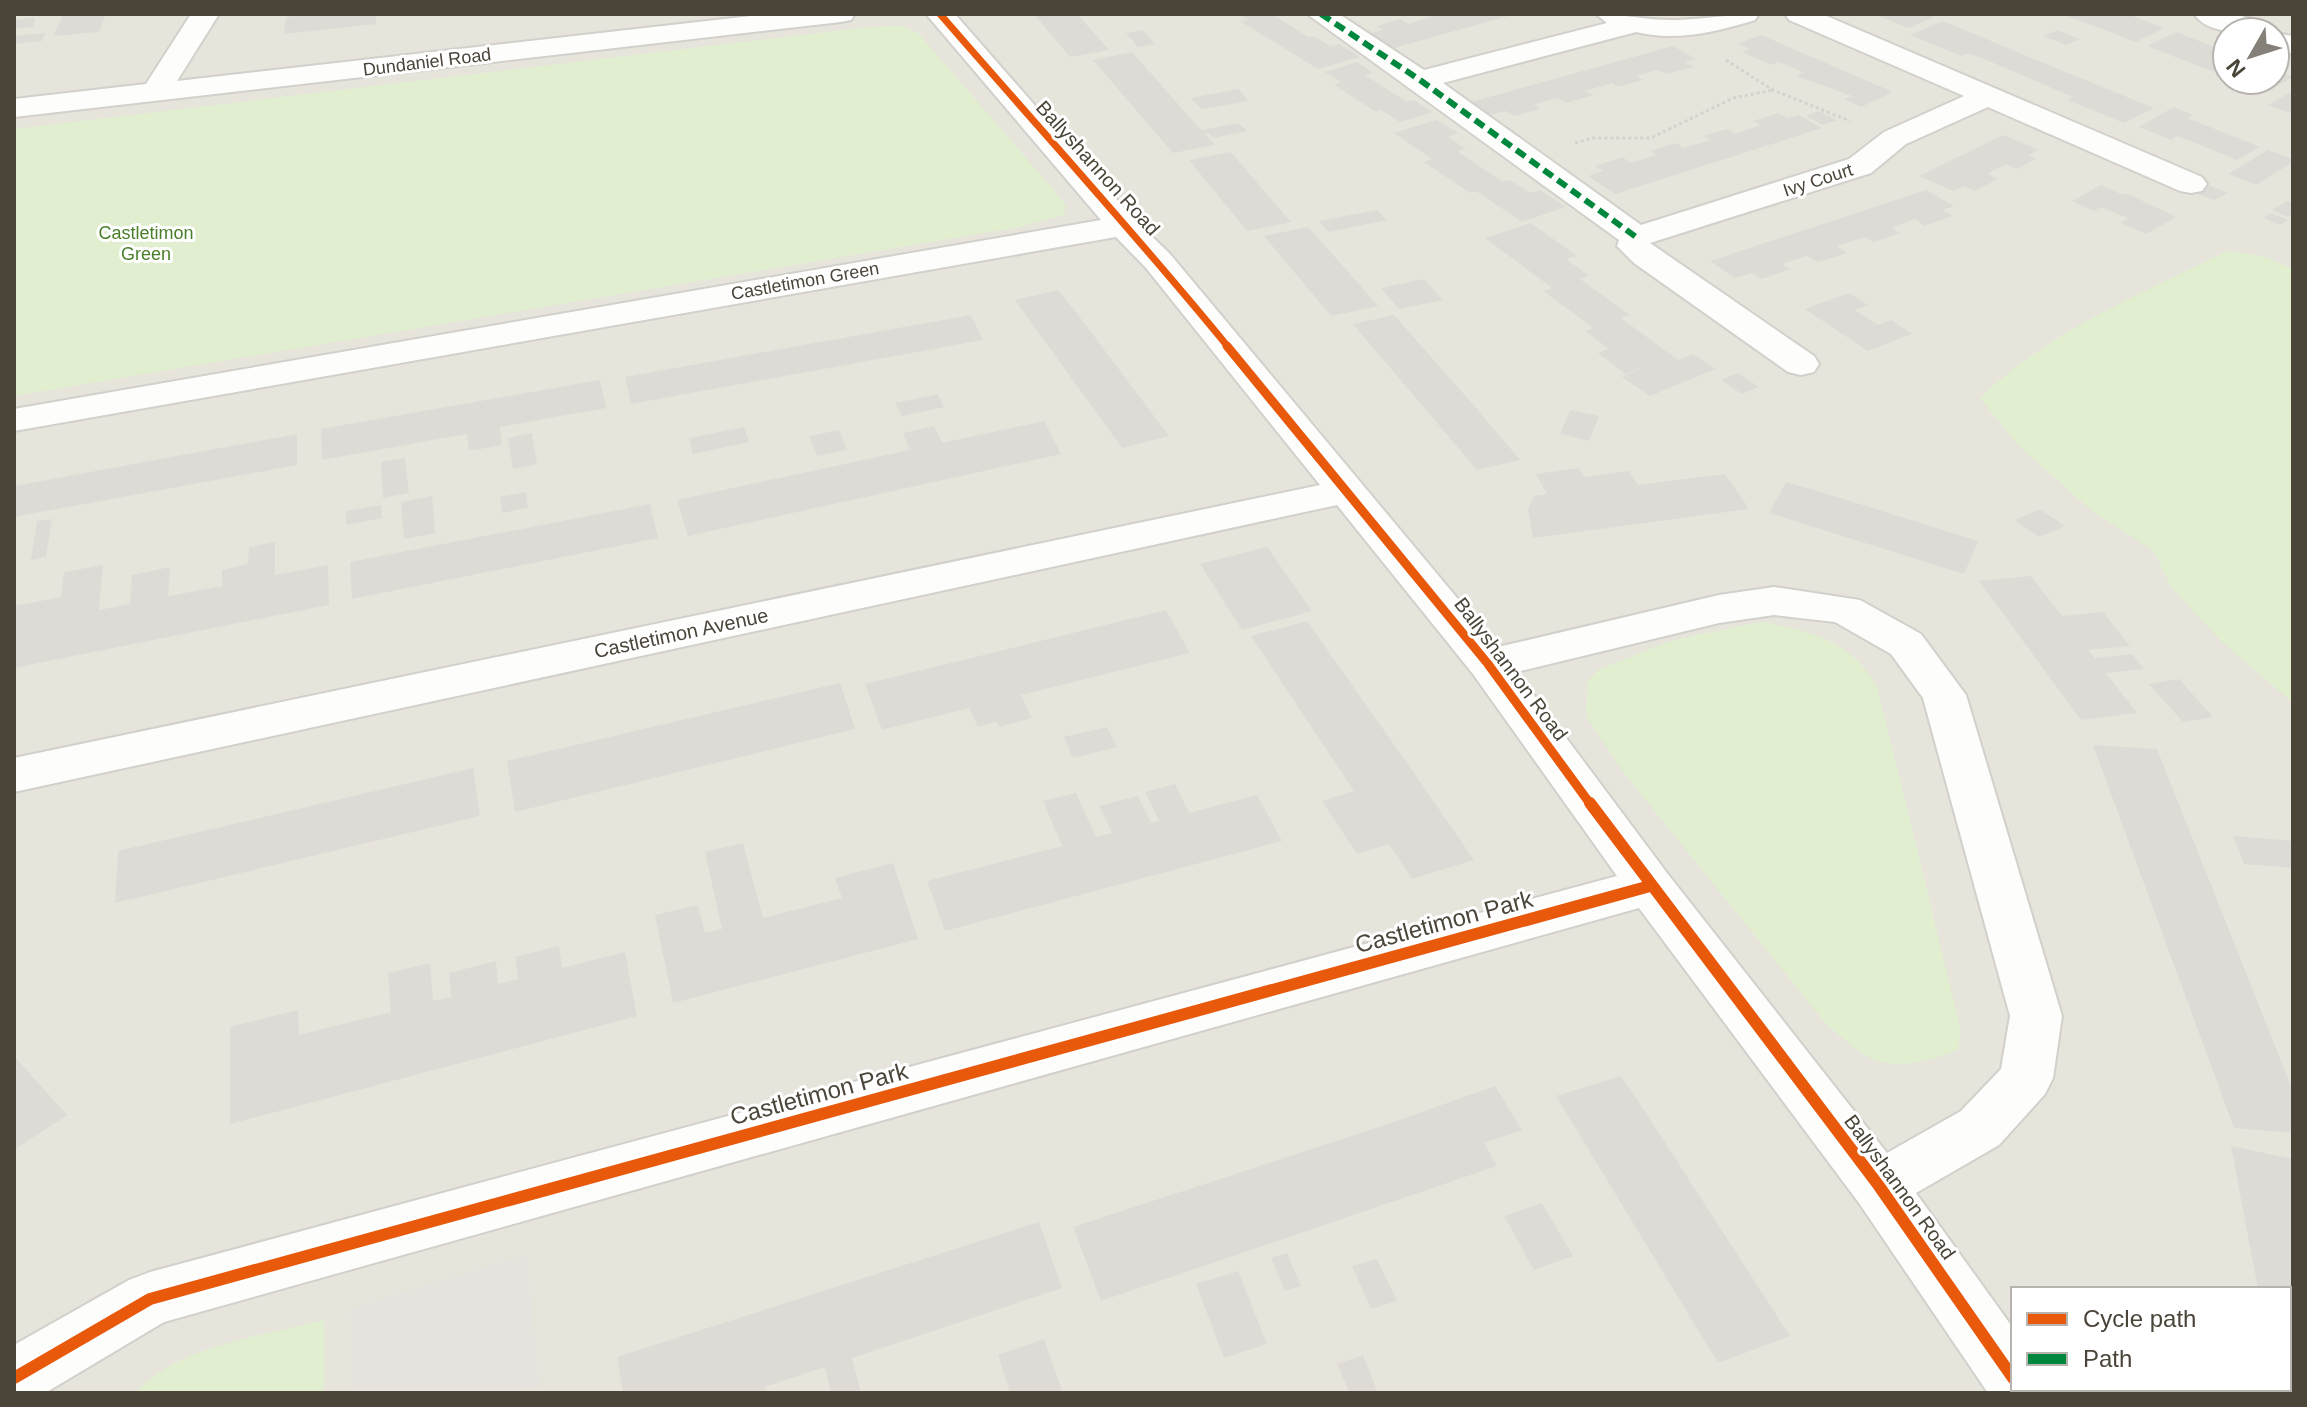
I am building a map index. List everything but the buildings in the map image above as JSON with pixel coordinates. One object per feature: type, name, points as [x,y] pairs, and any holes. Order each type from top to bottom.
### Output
[{"type":"street","points":[[156,91],[205,14]]},
{"type":"street","name":"Dundaniel Road","points":[[14,108],[841,14]]},
{"type":"street","name":"Ballyshannon Road","points":[[940,14],[1123,226],[1158,261],[1488,664],[1650,886],[1879,1186],[2011,1375]]},
{"type":"street","points":[[1321,14],[1420,80],[1636,237],[1633,246],[1801,364]]},
{"type":"street","points":[[1420,80],[1622,19],[1694,22],[1745,14]]},
{"type":"street","points":[[1799,14],[2191,184]]},
{"type":"street","name":"Ivy Court","points":[[1636,237],[1860,166],[1895,138],[1988,96]]},
{"type":"street","name":"Castletimon Green","points":[[14,420],[1123,226]]},
{"type":"street","name":"Castletimon Avenue","points":[[14,775],[1347,491]]},
{"type":"street","name":"Ballyshannon Road","points":[[1488,664],[1719,609],[1774,601],[1845,610],[1906,644],[1944,695],[2036,1016],[2026,1078],[1980,1128],[1879,1186]]},
{"type":"street","name":"Castletimon Park","points":[[14,1378],[150,1299],[1650,886]]},
{"type":"path","points":[[1694,22],[1715,52],[1773,90],[1895,138]]},
{"type":"path","points":[[1523,155],[1593,138],[1651,138],[1733,98],[1773,90]]},
{"type":"shaded area","points":[[14,14],[2293,14],[2293,1393],[14,1393]]},
{"type":"shaded area","points":[[526,1255],[539,1386],[515,1393],[354,1393],[351,1309]]},
{"type":"green space","name":"Castletimon Green","points":[[902,26],[918,33],[1053,189],[1066,206],[1064,215],[1020,227],[14,396],[14,129],[869,27]]},
{"type":"green space","points":[[2227,251],[2263,256],[2293,269],[2293,703],[2221,641],[2171,587],[2154,551],[2092,511],[2017,444],[1980,398],[2036,352],[2066,333]]},
{"type":"green space","points":[[1761,622],[1796,629],[1829,641],[1857,661],[1878,690],[1960,1026],[1959,1049],[1920,1062],[1888,1063],[1864,1054],[1826,1024],[1624,773],[1586,716],[1588,681],[1598,670],[1673,640]]},
{"type":"green space","points":[[324,1320],[324,1393],[137,1393],[152,1378],[196,1354],[250,1337]]},
{"type":"marked path","points":[[1321,14],[1420,80],[1636,237]]},
{"type":"cycle path","points":[[940,14],[1123,226],[1158,261],[1488,664],[1650,886],[1879,1186],[2011,1375]]},
{"type":"cycle path","points":[[14,1378],[150,1299],[1650,886]]}]
